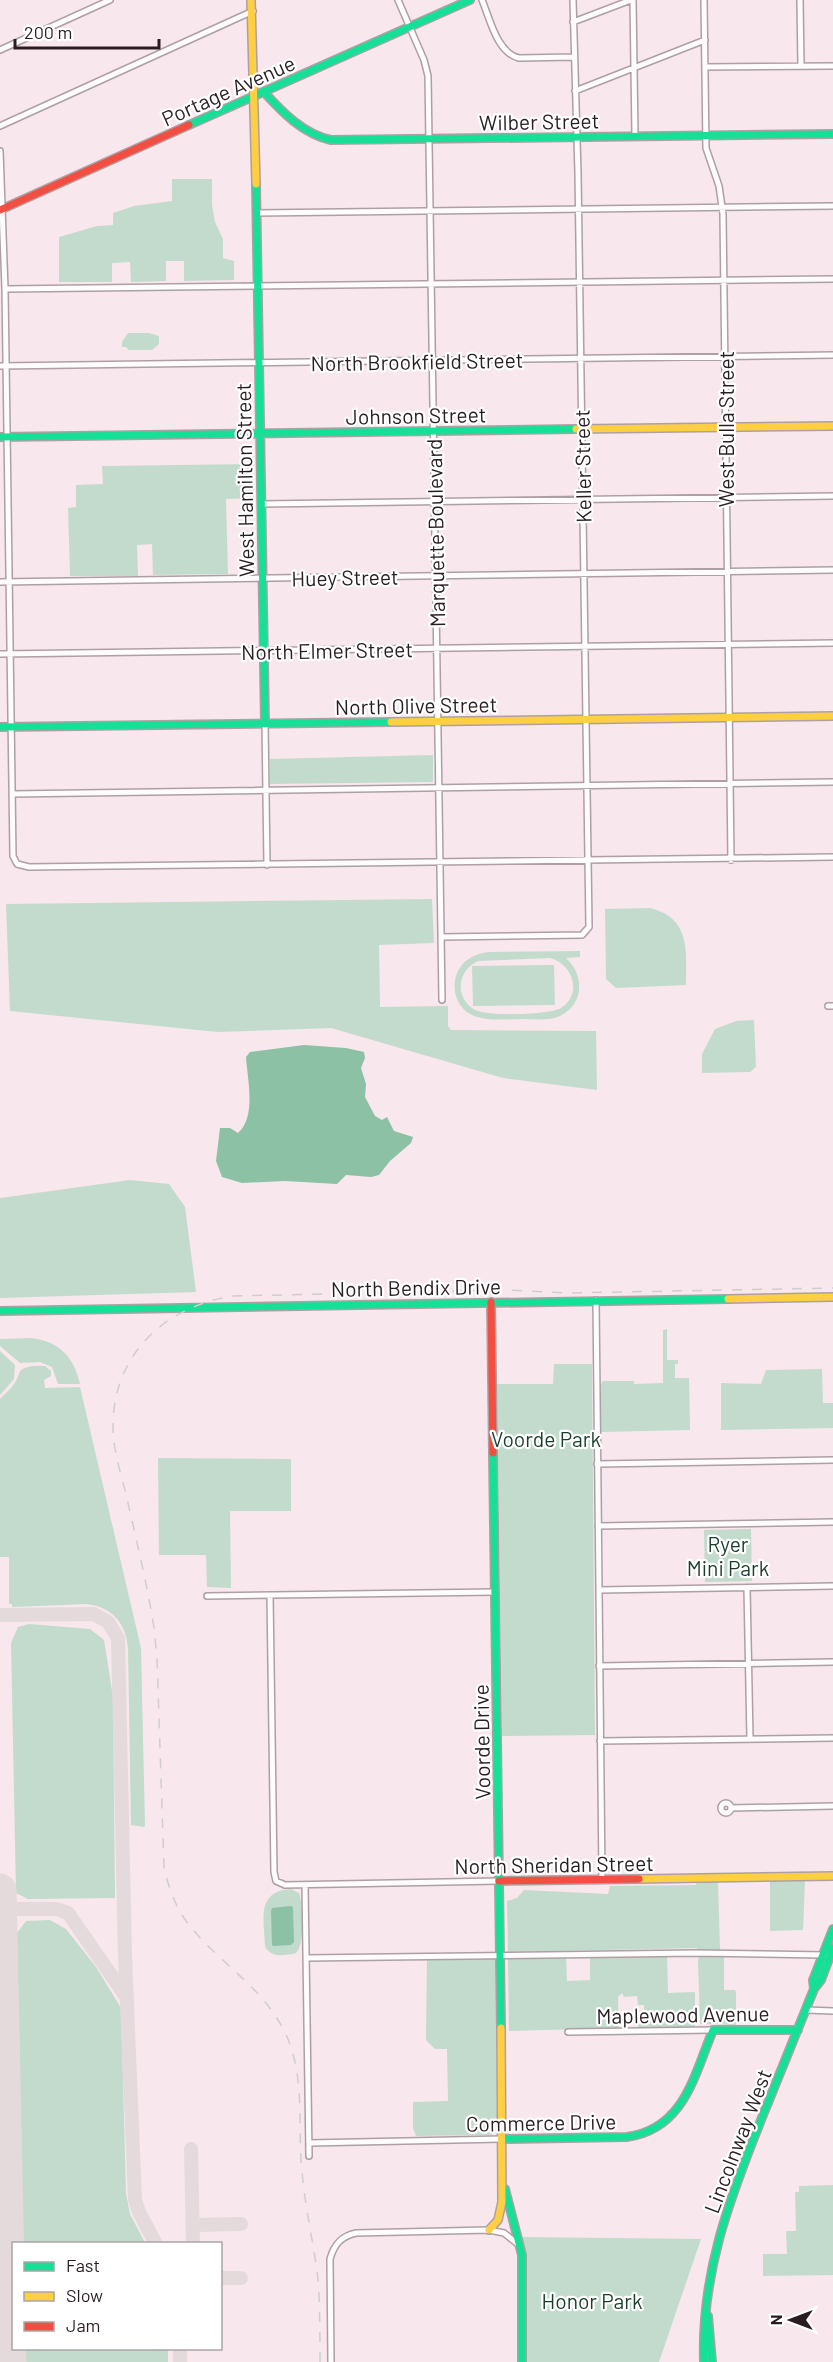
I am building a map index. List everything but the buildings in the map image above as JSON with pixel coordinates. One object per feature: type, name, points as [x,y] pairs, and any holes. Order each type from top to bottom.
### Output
[{"type":"street","points":[[0,50],[110,0]]},
{"type":"street","name":"West Hamilton Street","points":[[250,0],[253,11],[267,865]]},
{"type":"street","name":"Marquette Boulevard","points":[[398,0],[427,68],[442,1000]]},
{"type":"street","name":"Portage Avenue","points":[[1,210],[470,0]]},
{"type":"street","points":[[482,0],[501,44],[510,55],[519,58],[574,57]]},
{"type":"street","name":"Keller Street","points":[[441,937],[582,935],[589,927],[573,0]]},
{"type":"street","points":[[573,22],[632,0],[635,136]]},
{"type":"street","name":"West Bulla Street","points":[[704,0],[707,152],[719,186],[723,207],[731,860]]},
{"type":"street","points":[[800,0],[801,66]]},
{"type":"street","points":[[0,126],[253,11]]},
{"type":"street","points":[[575,91],[705,40]]},
{"type":"street","points":[[705,68],[833,66]]},
{"type":"street","name":"Wilber Street","points":[[263,91],[309,133],[320,139],[331,140],[833,134]]},
{"type":"street","points":[[0,151],[5,289],[4,437],[10,581],[13,856],[16,863],[29,867],[833,857]]},
{"type":"street","points":[[256,213],[833,206]]},
{"type":"street","points":[[5,289],[833,279]]},
{"type":"street","name":"North Brookfield Street","points":[[3,366],[833,355]]},
{"type":"street","name":"Johnson Street","points":[[4,437],[833,426]]},
{"type":"street","points":[[261,504],[833,496]]},
{"type":"street","name":"Huey Street","points":[[0,582],[833,570]]},
{"type":"street","name":"North Elmer Street","points":[[0,654],[833,643]]},
{"type":"street","name":"North Olive Street","points":[[0,727],[833,716]]},
{"type":"street","points":[[12,794],[833,782]]},
{"type":"street","name":"North Bendix Drive","points":[[0,1311],[833,1297]]},
{"type":"street","points":[[596,1300],[602,1879]]},
{"type":"street","name":"Voorde Drive","points":[[489,2230],[499,2221],[501,2214],[503,2181],[491,1302]]},
{"type":"street","points":[[597,1464],[833,1460]]},
{"type":"street","points":[[598,1526],[833,1522]]},
{"type":"street","points":[[599,1590],[833,1586]]},
{"type":"street","points":[[747,1588],[750,1739]]},
{"type":"street","points":[[207,1596],[495,1592]]},
{"type":"street","name":"North Sheridan Street","points":[[270,1595],[274,1872],[276,1881],[283,1885],[833,1876]]},
{"type":"street","points":[[599,1666],[833,1662]]},
{"type":"street","points":[[600,1742],[833,1738]]},
{"type":"street","points":[[732,1808],[833,1806]]},
{"type":"street","points":[[305,1885],[309,2156]]},
{"type":"street","name":"Lincolnway West","points":[[704,2362],[703,2332],[715,2249],[732,2193],[806,2010],[813,1989],[813,1980],[829,1953],[833,1929]]},
{"type":"street","points":[[306,1958],[829,1953]]},
{"type":"street","points":[[806,2010],[833,2011]]},
{"type":"street","name":"Commerce Drive","points":[[309,2143],[627,2137],[654,2130],[674,2115],[685,2099],[713,2030]]},
{"type":"street","name":"Maplewood Avenue","points":[[567,2032],[798,2030]]},
{"type":"street","name":"Voorde Drive","points":[[503,2181],[522,2256],[522,2362]]},
{"type":"street","points":[[331,2362],[330,2259],[338,2241],[356,2233],[489,2230],[504,2233],[519,2246]]},
{"type":"street","name":"Lincolnway West","points":[[707,2308],[712,2362]]},
{"type":"green space","points":[[172,179],[212,179],[212,205],[215,222],[223,239],[223,258],[234,261],[234,280],[184,281],[184,261],[166,261],[166,281],[131,282],[130,262],[112,263],[112,282],[59,282],[59,237],[97,226],[113,225],[113,213],[134,206],[172,201]]},
{"type":"green space","points":[[128,333],[149,333],[159,336],[159,344],[152,350],[129,350],[122,347],[122,342]]},
{"type":"green space","points":[[254,464],[254,498],[226,499],[228,574],[153,575],[152,544],[137,545],[138,576],[70,576],[68,508],[76,507],[76,485],[103,484],[102,466]]},
{"type":"green space","points":[[433,755],[433,782],[270,784],[270,759]]},
{"type":"green space","points":[[432,899],[434,943],[379,945],[380,1007],[448,1006],[448,1026],[451,1030],[596,1031],[597,1090],[503,1078],[331,1028],[218,1032],[10,1011],[6,904]]},
{"type":"green space","points":[[650,908],[673,919],[679,928],[685,948],[686,985],[616,988],[606,979],[605,909]]},
{"type":"green space","points":[[580,951],[580,957],[566,958],[579,980],[578,997],[568,1011],[556,1018],[495,1020],[469,1013],[457,999],[456,976],[468,959],[488,952]],"holes":[[[550,958],[558,961],[569,973],[573,988],[568,1002],[561,1008],[520,1014],[485,1013],[472,1008],[462,994],[463,977],[467,969],[478,961]]]},
{"type":"green space","points":[[554,965],[555,1005],[473,1006],[472,966]]},
{"type":"green space","points":[[754,1020],[756,1067],[750,1072],[702,1073],[702,1054],[715,1029],[736,1021]]},
{"type":"green space","points":[[130,1180],[169,1184],[185,1207],[196,1292],[0,1298],[0,1198]]},
{"type":"green space","points":[[667,1329],[667,1360],[678,1360],[678,1364],[675,1364],[675,1378],[689,1378],[690,1430],[601,1432],[601,1384],[603,1381],[634,1381],[634,1384],[663,1383],[663,1330]]},
{"type":"green space","points":[[32,1338],[50,1343],[64,1352],[74,1366],[80,1384],[58,1384],[52,1367],[40,1362],[20,1363],[0,1346],[0,1339]]},
{"type":"green space","points":[[0,1351],[15,1365],[14,1379],[0,1395]]},
{"type":"green space","name":"Voorde Park","points":[[554,1364],[592,1364],[595,1735],[502,1736],[497,1384],[553,1384]]},
{"type":"green space","points":[[33,1366],[45,1366],[51,1371],[51,1376],[44,1380],[45,1388],[80,1387],[141,1648],[144,1827],[131,1825],[128,1648],[121,1624],[104,1609],[87,1604],[12,1607],[12,1604],[9,1604],[9,1557],[0,1557],[0,1399],[14,1384],[21,1370]]},
{"type":"green space","points":[[822,1369],[823,1403],[833,1403],[833,1428],[721,1430],[721,1383],[761,1384],[766,1370]]},
{"type":"green space","points":[[158,1458],[291,1459],[291,1511],[230,1511],[231,1588],[207,1587],[206,1555],[159,1555]]},
{"type":"green space","name":"Ryer Mini Park","points":[[751,1529],[752,1581],[705,1582],[704,1530]]},
{"type":"green space","points":[[29,1624],[90,1629],[104,1640],[113,1697],[115,1898],[28,1899],[16,1893],[11,1643],[18,1627]]},
{"type":"green space","points":[[805,1880],[803,1930],[770,1931],[770,1881]]},
{"type":"green space","points":[[697,1881],[718,1881],[720,1950],[697,1950],[697,1948],[508,1952],[507,1901],[517,1898],[524,1890],[608,1894],[610,1886],[696,1885]]},
{"type":"green space","points":[[291,1889],[299,1893],[300,1898],[302,1924],[299,1949],[296,1953],[282,1955],[270,1953],[265,1946],[264,1908],[272,1895]]},
{"type":"green space","points":[[50,1920],[66,1929],[96,1967],[121,2008],[126,2194],[130,2214],[144,2242],[23,2242],[17,1933],[26,1921]]},
{"type":"green space","points":[[700,1955],[724,1955],[724,1990],[735,1990],[736,1992],[736,2025],[700,2024],[698,1960]]},
{"type":"green space","points":[[566,1956],[567,1981],[590,1980],[590,1956],[667,1956],[668,1993],[695,1992],[695,2027],[638,2028],[638,2011],[644,2011],[644,2005],[638,2005],[637,1996],[624,1997],[622,1993],[618,1997],[619,2028],[509,2031],[508,1957]]},
{"type":"green space","points":[[493,1957],[496,1961],[497,2130],[491,2135],[416,2136],[413,2128],[413,2102],[448,2101],[447,2049],[435,2049],[426,2040],[427,1958]]},
{"type":"green space","points":[[833,2185],[833,2275],[763,2276],[763,2254],[787,2254],[786,2231],[796,2231],[795,2192],[799,2192],[799,2186]]},
{"type":"green space","name":"Honor Park","points":[[520,2237],[701,2239],[659,2362],[522,2362]]},
{"type":"green space","points":[[25,2350],[168,2350],[168,2362],[25,2362]]},
{"type":"shaded area","points":[[304,1045],[346,1048],[364,1052],[365,1058],[361,1068],[366,1084],[365,1097],[375,1116],[382,1120],[387,1117],[394,1131],[413,1137],[411,1143],[390,1161],[379,1175],[371,1177],[346,1175],[337,1184],[285,1181],[242,1183],[222,1177],[216,1161],[220,1128],[230,1128],[238,1133],[244,1126],[249,1107],[246,1057],[250,1052]]},
{"type":"shaded area","points":[[293,1907],[294,1942],[291,1945],[274,1946],[272,1945],[272,1908]]},
{"type":"taxiway","points":[[0,1615],[94,1614],[108,1622],[118,1638],[125,1956],[135,2200],[155,2242]]},
{"type":"taxiway","points":[[1,1929],[6,1915],[12,1909],[57,1909],[68,1913],[127,1998]]},
{"type":"taxiway","points":[[191,2149],[193,2242]]},
{"type":"taxiway","points":[[193,2229],[199,2225],[241,2224]]},
{"type":"taxiway","points":[[222,2278],[241,2278]]},
{"type":"taxiway","points":[[180,2350],[180,2362]]},
{"type":"runway","points":[[0,1890],[10,2362]]},
{"type":"railway","points":[[320,2362],[318,2280],[302,2172],[298,2078],[295,2060],[281,2025],[271,2010],[260,1996],[208,1946],[184,1918],[172,1894],[164,1868],[154,1628],[114,1440],[113,1422],[116,1397],[123,1374],[134,1354],[149,1336],[167,1322],[209,1301],[233,1296],[507,1290],[567,1293],[833,1288]]},
{"type":"traffic: fast","points":[[189,125],[470,0]]},
{"type":"traffic: fast","points":[[263,91],[285,114],[302,127],[331,140],[833,134]]},
{"type":"traffic: fast","points":[[256,184],[265,723]]},
{"type":"traffic: fast","points":[[0,437],[576,429]]},
{"type":"traffic: fast","points":[[0,727],[391,722]]},
{"type":"traffic: fast","points":[[0,1311],[728,1299]]},
{"type":"traffic: fast","points":[[493,1453],[501,2028]]},
{"type":"traffic: fast","points":[[814,1989],[813,1980],[833,1929]]},
{"type":"traffic: fast","points":[[704,2362],[707,2298],[719,2238],[728,2209],[761,2120],[833,1948]]},
{"type":"traffic: fast","points":[[502,2139],[627,2137],[646,2132],[662,2123],[684,2098],[713,2030],[798,2030]]},
{"type":"traffic: fast","points":[[505,2189],[522,2255],[522,2362]]},
{"type":"traffic: fast","points":[[708,2316],[712,2362]]},
{"type":"traffic: slow","points":[[251,0],[256,184]]},
{"type":"traffic: slow","points":[[576,429],[833,426]]},
{"type":"traffic: slow","points":[[391,722],[833,716]]},
{"type":"traffic: slow","points":[[728,1299],[833,1297]]},
{"type":"traffic: slow","points":[[639,1879],[833,1876]]},
{"type":"traffic: slow","points":[[489,2230],[498,2220],[502,2202],[501,2028]]},
{"type":"traffic: jam","points":[[0,210],[189,125]]},
{"type":"traffic: jam","points":[[491,1302],[493,1453]]},
{"type":"traffic: jam","points":[[499,1881],[639,1879]]}]
